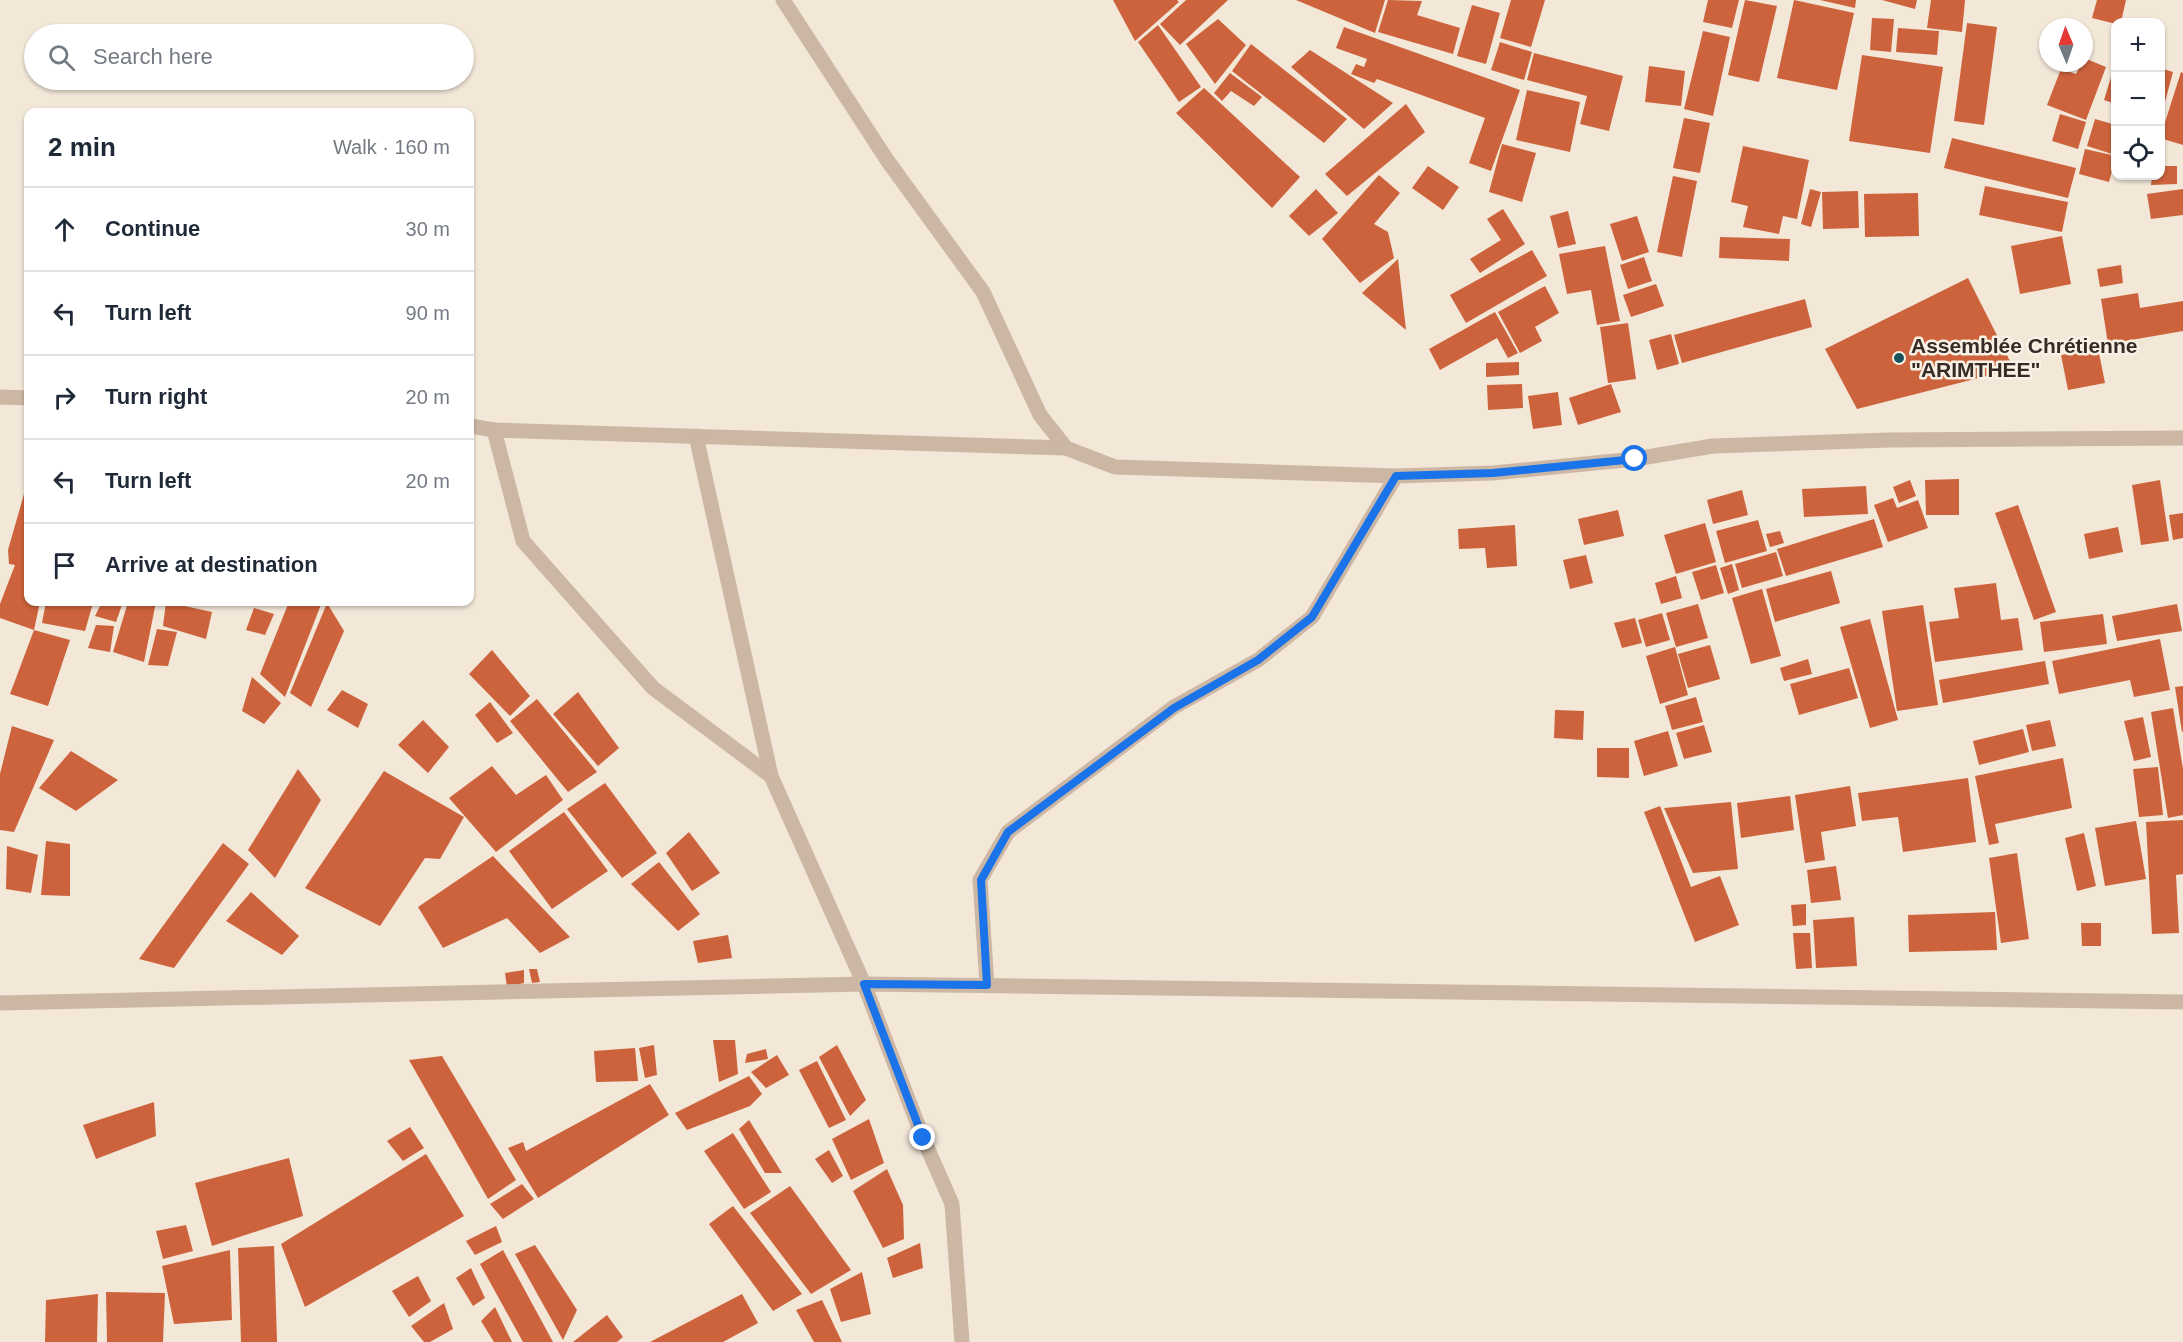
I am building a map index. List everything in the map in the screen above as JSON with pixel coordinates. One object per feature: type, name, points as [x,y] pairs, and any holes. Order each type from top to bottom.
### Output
[{"type":"street","points":[[783,0],[887,160],[982,292],[1040,415],[1066,448]]},
{"type":"street","points":[[0,398],[24,398]]},
{"type":"street","points":[[474,427],[494,430],[1066,448],[1115,467],[1396,476],[1493,473],[1635,459],[1735,445],[1889,440],[2183,438]]},
{"type":"street","points":[[494,430],[524,541],[653,688],[771,776]]},
{"type":"street","points":[[696,436],[771,776],[864,984],[923,1138],[952,1204],[962,1342]]},
{"type":"street","points":[[987,985],[981,880],[1008,832],[1174,708],[1258,660],[1312,617],[1396,476]]},
{"type":"street","points":[[0,1003],[864,984],[2183,1002]]},
{"type":"building","points":[[1113,0],[1177,0],[1179,2],[1135,41]]},
{"type":"building","points":[[1186,0],[1228,0],[1180,45],[1160,24]]},
{"type":"building","points":[[1296,0],[1385,0],[1375,33]]},
{"type":"building","points":[[1388,0],[1422,1],[1417,15],[1460,28],[1453,54],[1378,32]]},
{"type":"building","points":[[1511,0],[1545,0],[1531,47],[1500,38]]},
{"type":"building","points":[[1708,0],[1739,0],[1732,28],[1703,22]]},
{"type":"building","points":[[1745,0],[1777,6],[1759,82],[1728,75]]},
{"type":"building","points":[[1794,0],[1854,13],[1837,90],[1777,78]]},
{"type":"building","points":[[1820,0],[1856,0],[1855,8]]},
{"type":"building","points":[[1882,0],[1917,0],[1915,9]]},
{"type":"building","points":[[1931,0],[1965,0],[1962,32],[1927,28]]},
{"type":"building","points":[[2097,0],[2126,0],[2122,18],[2111,18],[2111,23],[2092,18]]},
{"type":"building","points":[[1472,5],[1500,13],[1486,64],[1457,56]]},
{"type":"building","points":[[1872,18],[1894,19],[1891,52],[1870,50]]},
{"type":"building","points":[[1218,19],[1246,45],[1215,84],[1186,44]]},
{"type":"building","points":[[1967,23],[1997,27],[1984,125],[1954,121]]},
{"type":"building","points":[[1158,25],[1201,87],[1179,102],[1138,42]]},
{"type":"building","points":[[1344,27],[1520,90],[1491,171],[1469,163],[1485,118],[1377,79],[1374,83],[1351,74],[1356,64],[1364,67],[1367,59],[1336,48]]},
{"type":"building","points":[[1898,28],[1939,31],[1937,55],[1896,52]]},
{"type":"building","points":[[1703,31],[1730,37],[1713,116],[1684,109]]},
{"type":"building","points":[[1500,42],[1532,52],[1524,80],[1491,70]]},
{"type":"building","points":[[1251,44],[1347,119],[1324,143],[1232,71]]},
{"type":"building","points":[[1310,50],[1393,103],[1364,129],[1291,67]]},
{"type":"building","points":[[1534,53],[1623,76],[1609,131],[1580,124],[1587,96],[1527,80]]},
{"type":"building","points":[[1862,55],[1943,67],[1930,153],[1849,141]]},
{"type":"building","points":[[2093,62],[2106,67],[2086,120],[2047,105],[2060,72],[2076,74],[2077,72],[2093,72]]},
{"type":"building","points":[[1649,66],[1685,71],[1681,106],[1645,102]]},
{"type":"building","points":[[2165,70],[2173,72],[2165,102]]},
{"type":"building","points":[[2181,72],[2183,73],[2183,145],[2165,140],[2165,122]]},
{"type":"building","points":[[1230,73],[1262,97],[1254,106],[1231,91],[1222,101],[1214,93]]},
{"type":"building","points":[[2111,77],[2111,102],[2104,100]]},
{"type":"building","points":[[1204,88],[1300,177],[1272,208],[1176,113]]},
{"type":"building","points":[[1527,90],[1580,102],[1570,152],[1516,140]]},
{"type":"building","points":[[1406,104],[1425,132],[1347,196],[1325,174]]},
{"type":"building","points":[[2060,114],[2086,122],[2078,149],[2052,141]]},
{"type":"building","points":[[1684,118],[1710,123],[1700,173],[1673,168]]},
{"type":"building","points":[[2095,119],[2111,124],[2111,154],[2087,146]]},
{"type":"building","points":[[1952,138],[2076,168],[2068,198],[1944,168]]},
{"type":"building","points":[[1502,144],[1536,153],[1522,202],[1489,192]]},
{"type":"building","points":[[1743,146],[1809,160],[1797,219],[1783,216],[1779,234],[1743,227],[1748,206],[1731,202]]},
{"type":"building","points":[[2085,149],[2111,155],[2109,182],[2079,174]]},
{"type":"building","points":[[1428,166],[1459,187],[1443,210],[1412,188]]},
{"type":"building","points":[[2165,166],[2177,166],[2177,184],[2151,185],[2152,180],[2165,180]]},
{"type":"building","points":[[1379,175],[1400,193],[1374,224],[1388,232],[1394,258],[1360,283],[1322,239]]},
{"type":"building","points":[[1673,176],[1697,181],[1682,257],[1657,252]]},
{"type":"building","points":[[1985,186],[2068,202],[2062,232],[1979,215]]},
{"type":"building","points":[[1316,189],[1338,213],[1309,236],[1289,216]]},
{"type":"building","points":[[1810,189],[1821,192],[1811,227],[1801,224]]},
{"type":"building","points":[[2183,189],[2183,215],[2151,219],[2147,194]]},
{"type":"building","points":[[1858,191],[1859,228],[1823,229],[1822,192]]},
{"type":"building","points":[[1918,193],[1919,236],[1865,237],[1864,194]]},
{"type":"building","points":[[1503,209],[1525,244],[1480,273],[1470,259],[1501,240],[1487,219]]},
{"type":"building","points":[[1568,211],[1576,244],[1558,248],[1550,216]]},
{"type":"building","points":[[1637,216],[1649,252],[1622,261],[1610,224]]},
{"type":"building","points":[[2062,236],[2071,284],[2020,294],[2011,246]]},
{"type":"building","points":[[1720,237],[1790,239],[1789,261],[1719,258]]},
{"type":"building","points":[[1605,246],[1620,321],[1597,325],[1591,290],[1567,294],[1559,254]]},
{"type":"building","points":[[1532,250],[1547,276],[1466,323],[1450,295]]},
{"type":"building","points":[[1644,257],[1652,281],[1628,289],[1620,265]]},
{"type":"building","points":[[1398,259],[1406,330],[1362,293]]},
{"type":"building","points":[[2121,265],[2123,283],[2100,287],[2097,269]]},
{"type":"building","points":[[1968,278],[2014,369],[1857,409],[1825,349]]},
{"type":"building","points":[[1656,284],[1664,306],[1631,317],[1623,295]]},
{"type":"building","points":[[1545,286],[1559,313],[1535,327],[1542,341],[1520,353],[1498,312]]},
{"type":"building","points":[[2138,293],[2140,308],[2183,301],[2183,331],[2108,344],[2101,299]]},
{"type":"building","points":[[1805,299],[1812,327],[1682,363],[1674,335]]},
{"type":"building","points":[[1495,312],[1518,353],[1508,358],[1497,338],[1440,370],[1429,349]]},
{"type":"building","points":[[1628,323],[1636,379],[1608,383],[1600,327]]},
{"type":"building","points":[[1671,334],[1679,364],[1657,370],[1649,340]]},
{"type":"building","points":[[2098,348],[2105,383],[2068,390],[2061,355]]},
{"type":"building","points":[[1519,362],[1519,375],[1486,377],[1486,363]]},
{"type":"building","points":[[1522,384],[1523,408],[1488,410],[1487,385]]},
{"type":"building","points":[[1611,384],[1621,412],[1578,425],[1569,398]]},
{"type":"building","points":[[1558,392],[1562,425],[1533,429],[1528,396]]},
{"type":"building","points":[[1959,479],[1959,515],[1926,515],[1925,480]]},
{"type":"building","points":[[1910,480],[1916,496],[1899,503],[1893,487]]},
{"type":"building","points":[[2160,480],[2169,541],[2141,545],[2132,485]]},
{"type":"building","points":[[1866,486],[1868,514],[1804,517],[1802,489]]},
{"type":"building","points":[[1742,490],[1748,515],[1713,524],[1707,500]]},
{"type":"building","points":[[24,494],[24,606],[39,606],[34,630],[0,618],[0,604],[15,565],[9,564],[8,550]]},
{"type":"building","points":[[1893,498],[1897,508],[1918,500],[1928,528],[1888,542],[1874,505]]},
{"type":"building","points":[[2018,505],[2056,612],[2034,620],[1995,513]]},
{"type":"building","points":[[1618,510],[1624,536],[1584,545],[1578,519]]},
{"type":"building","points":[[2183,513],[2183,538],[2173,540],[2169,515]]},
{"type":"building","points":[[1874,519],[1883,547],[1786,576],[1777,549]]},
{"type":"building","points":[[1758,520],[1767,551],[1725,563],[1716,531]]},
{"type":"building","points":[[1705,523],[1716,562],[1676,574],[1664,535]]},
{"type":"building","points":[[1515,525],[1517,566],[1487,568],[1485,548],[1459,549],[1458,529]]},
{"type":"building","points":[[2118,527],[2123,552],[2089,559],[2084,534]]},
{"type":"building","points":[[1780,531],[1784,543],[1770,547],[1766,534]]},
{"type":"building","points":[[1776,552],[1783,576],[1742,588],[1735,564]]},
{"type":"building","points":[[1586,555],[1593,583],[1570,589],[1563,560]]},
{"type":"building","points":[[1732,564],[1739,590],[1728,594],[1720,568]]},
{"type":"building","points":[[1716,565],[1724,593],[1701,600],[1692,572]]},
{"type":"building","points":[[1831,571],[1840,603],[1775,622],[1766,589]]},
{"type":"building","points":[[1676,576],[1682,598],[1661,604],[1655,583]]},
{"type":"building","points":[[1996,583],[2001,620],[2018,618],[2023,650],[1935,662],[1929,622],[1959,618],[1954,588]]},
{"type":"building","points":[[1762,589],[1781,656],[1751,664],[1732,598]]},
{"type":"building","points":[[1698,604],[1708,638],[1676,647],[1666,613]]},
{"type":"building","points":[[2177,604],[2182,631],[2117,641],[2112,616]]},
{"type":"building","points":[[1923,605],[1938,705],[1897,711],[1882,611]]},
{"type":"building","points":[[45,606],[92,606],[85,631],[42,623]]},
{"type":"building","points":[[100,606],[122,606],[116,622],[95,616]]},
{"type":"building","points":[[127,606],[155,606],[144,662],[113,652]]},
{"type":"building","points":[[166,606],[184,606],[212,612],[206,639],[163,626]]},
{"type":"building","points":[[287,606],[320,606],[285,697],[260,674]]},
{"type":"building","points":[[326,606],[329,606],[344,631],[311,707],[290,693]]},
{"type":"building","points":[[254,608],[274,614],[265,635],[246,630]]},
{"type":"building","points":[[1662,613],[1670,640],[1646,647],[1638,620]]},
{"type":"building","points":[[2103,614],[2107,644],[2044,652],[2040,622]]},
{"type":"building","points":[[1635,618],[1642,643],[1622,648],[1614,623]]},
{"type":"building","points":[[1870,619],[1898,720],[1870,728],[1840,627]]},
{"type":"building","points":[[96,625],[114,626],[110,652],[88,648]]},
{"type":"building","points":[[157,629],[177,632],[168,666],[148,665]]},
{"type":"building","points":[[34,630],[70,640],[48,706],[10,694]]},
{"type":"building","points":[[2160,639],[2170,690],[2134,697],[2130,680],[2059,694],[2052,661]]},
{"type":"building","points":[[1710,645],[1720,679],[1688,688],[1678,654]]},
{"type":"building","points":[[1675,647],[1688,695],[1660,704],[1646,656]]},
{"type":"building","points":[[492,650],[530,696],[510,716],[469,674]]},
{"type":"building","points":[[1808,659],[1812,674],[1784,681],[1780,668]]},
{"type":"building","points":[[2045,661],[2049,684],[1943,703],[1939,680]]},
{"type":"building","points":[[1849,668],[1858,698],[1799,715],[1790,684]]},
{"type":"building","points":[[252,677],[281,703],[264,724],[242,711]]},
{"type":"building","points":[[2183,686],[2183,732],[2182,732],[2175,687]]},
{"type":"building","points":[[342,690],[368,704],[358,728],[327,710]]},
{"type":"building","points":[[578,692],[619,748],[598,766],[553,714]]},
{"type":"building","points":[[1696,697],[1703,722],[1672,730],[1665,706]]},
{"type":"building","points":[[537,699],[597,772],[568,792],[510,721]]},
{"type":"building","points":[[490,702],[513,733],[497,743],[475,715]]},
{"type":"building","points":[[2173,708],[2183,769],[2183,815],[2168,818],[2151,712]]},
{"type":"building","points":[[1555,710],[1584,711],[1583,740],[1554,738]]},
{"type":"building","points":[[2143,717],[2151,757],[2134,761],[2124,721]]},
{"type":"building","points":[[423,720],[449,747],[428,773],[398,745]]},
{"type":"building","points":[[2050,720],[2056,746],[2032,751],[2026,725]]},
{"type":"building","points":[[1704,725],[1712,752],[1684,759],[1676,733]]},
{"type":"building","points":[[12,726],[54,740],[14,832],[0,830],[0,774]]},
{"type":"building","points":[[2023,729],[2029,752],[1979,765],[1973,741]]},
{"type":"building","points":[[1668,731],[1678,766],[1644,776],[1634,741]]},
{"type":"building","points":[[1597,748],[1629,748],[1629,778],[1597,777]]},
{"type":"building","points":[[71,751],[118,780],[76,811],[39,788]]},
{"type":"building","points":[[2063,758],[2072,808],[1995,824],[1999,843],[1989,845],[1975,776]]},
{"type":"building","points":[[492,766],[516,795],[546,775],[563,800],[496,852],[449,798]]},
{"type":"building","points":[[2158,767],[2163,815],[2139,817],[2133,769]]},
{"type":"building","points":[[298,769],[321,800],[275,878],[248,850]]},
{"type":"building","points":[[384,771],[464,817],[440,859],[425,858],[380,926],[305,888]]},
{"type":"building","points":[[1968,778],[1976,842],[1903,852],[1898,817],[1862,821],[1858,793]]},
{"type":"building","points":[[605,783],[657,853],[622,878],[567,809]]},
{"type":"building","points":[[1850,786],[1856,826],[1821,832],[1825,860],[1805,863],[1795,795]]},
{"type":"building","points":[[1790,796],[1794,830],[1741,838],[1737,803]]},
{"type":"building","points":[[1731,802],[1738,869],[1693,873],[1664,808]]},
{"type":"building","points":[[1660,806],[1691,887],[1720,876],[1739,925],[1695,942],[1644,812]]},
{"type":"building","points":[[564,812],[608,871],[552,909],[509,851]]},
{"type":"building","points":[[2183,820],[2183,874],[2176,875],[2179,933],[2152,934],[2146,822]]},
{"type":"building","points":[[2136,821],[2146,879],[2105,886],[2095,828]]},
{"type":"building","points":[[689,832],[720,873],[692,891],[666,853]]},
{"type":"building","points":[[2084,833],[2096,886],[2077,891],[2065,838]]},
{"type":"building","points":[[46,841],[70,844],[70,896],[41,895]]},
{"type":"building","points":[[223,843],[249,864],[174,968],[139,959]]},
{"type":"building","points":[[7,846],[38,855],[31,893],[6,889]]},
{"type":"building","points":[[2017,853],[2029,939],[2001,943],[1989,858]]},
{"type":"building","points":[[493,856],[570,937],[540,953],[507,918],[443,948],[418,907]]},
{"type":"building","points":[[659,862],[700,914],[678,931],[631,884]]},
{"type":"building","points":[[1836,866],[1841,900],[1811,903],[1807,870]]},
{"type":"building","points":[[251,892],[299,936],[282,955],[226,921]]},
{"type":"building","points":[[1806,904],[1806,925],[1793,926],[1791,905]]},
{"type":"building","points":[[1995,912],[1997,950],[1909,952],[1908,915]]},
{"type":"building","points":[[1854,917],[1857,966],[1816,968],[1813,920]]},
{"type":"building","points":[[2081,923],[2101,923],[2101,946],[2082,946]]},
{"type":"building","points":[[1793,933],[1810,933],[1812,968],[1796,969]]},
{"type":"building","points":[[728,935],[732,958],[698,963],[693,941]]},
{"type":"building","points":[[529,969],[537,969],[540,982],[532,983]]},
{"type":"building","points":[[524,970],[524,983],[507,987],[505,973]]},
{"type":"building","points":[[713,1040],[735,1040],[738,1074],[719,1082]]},
{"type":"building","points":[[654,1045],[657,1075],[645,1078],[639,1048]]},
{"type":"building","points":[[837,1045],[866,1100],[850,1116],[819,1057]]},
{"type":"building","points":[[635,1048],[638,1081],[596,1082],[594,1051]]},
{"type":"building","points":[[766,1049],[768,1059],[745,1063],[747,1054]]},
{"type":"building","points":[[777,1055],[789,1075],[766,1088],[751,1072]]},
{"type":"building","points":[[442,1056],[516,1180],[488,1199],[409,1060]]},
{"type":"building","points":[[817,1061],[846,1120],[829,1128],[799,1070]]},
{"type":"building","points":[[749,1076],[762,1094],[750,1106],[687,1130],[675,1113]]},
{"type":"building","points":[[650,1084],[669,1115],[538,1198],[508,1148],[523,1142],[526,1151]]},
{"type":"building","points":[[154,1102],[156,1136],[96,1159],[83,1125]]},
{"type":"building","points":[[869,1119],[884,1163],[851,1180],[832,1139]]},
{"type":"building","points":[[749,1120],[782,1173],[765,1173],[739,1129]]},
{"type":"building","points":[[410,1127],[424,1148],[403,1161],[387,1141]]},
{"type":"building","points":[[733,1133],[771,1192],[744,1209],[704,1151]]},
{"type":"building","points":[[829,1150],[843,1176],[832,1183],[815,1159]]},
{"type":"building","points":[[426,1154],[464,1216],[305,1307],[281,1244]]},
{"type":"building","points":[[289,1158],[303,1216],[212,1246],[195,1183]]},
{"type":"building","points":[[887,1169],[903,1205],[904,1239],[883,1248],[853,1191]]},
{"type":"building","points":[[522,1184],[534,1199],[503,1219],[490,1204]]},
{"type":"building","points":[[790,1186],[851,1270],[811,1294],[750,1213]]},
{"type":"building","points":[[733,1206],[802,1294],[773,1311],[709,1224]]},
{"type":"building","points":[[186,1225],[193,1251],[163,1259],[156,1231]]},
{"type":"building","points":[[496,1226],[502,1242],[475,1255],[466,1241]]},
{"type":"building","points":[[920,1243],[923,1268],[893,1278],[887,1258]]},
{"type":"building","points":[[535,1245],[577,1310],[563,1340],[515,1254]]},
{"type":"building","points":[[274,1246],[277,1342],[241,1342],[238,1248]]},
{"type":"building","points":[[230,1250],[232,1320],[174,1324],[162,1266]]},
{"type":"building","points":[[503,1250],[553,1342],[523,1342],[480,1264]]},
{"type":"building","points":[[471,1268],[485,1298],[473,1306],[456,1278]]},
{"type":"building","points":[[862,1272],[871,1314],[841,1322],[830,1289]]},
{"type":"building","points":[[418,1276],[431,1301],[409,1317],[392,1291]]},
{"type":"building","points":[[106,1292],[165,1293],[163,1342],[107,1342]]},
{"type":"building","points":[[98,1294],[97,1342],[45,1342],[46,1300]]},
{"type":"building","points":[[742,1294],[758,1323],[723,1342],[650,1342]]},
{"type":"building","points":[[822,1300],[842,1342],[814,1342],[796,1310]]},
{"type":"building","points":[[444,1303],[453,1329],[430,1342],[424,1342],[411,1326]]},
{"type":"building","points":[[495,1307],[512,1342],[494,1342],[481,1321]]},
{"type":"building","points":[[607,1315],[623,1337],[617,1342],[573,1342]]},
{"type":"place","name":"Assemblée Chrétienne \"ARIMTHEE\"","points":[[1899,358]]},
{"type":"route","points":[[923,1138],[864,984],[987,985],[981,880],[1008,832],[1087,770],[1174,708],[1258,660],[1312,617],[1396,476],[1493,473],[1635,459]]}]
